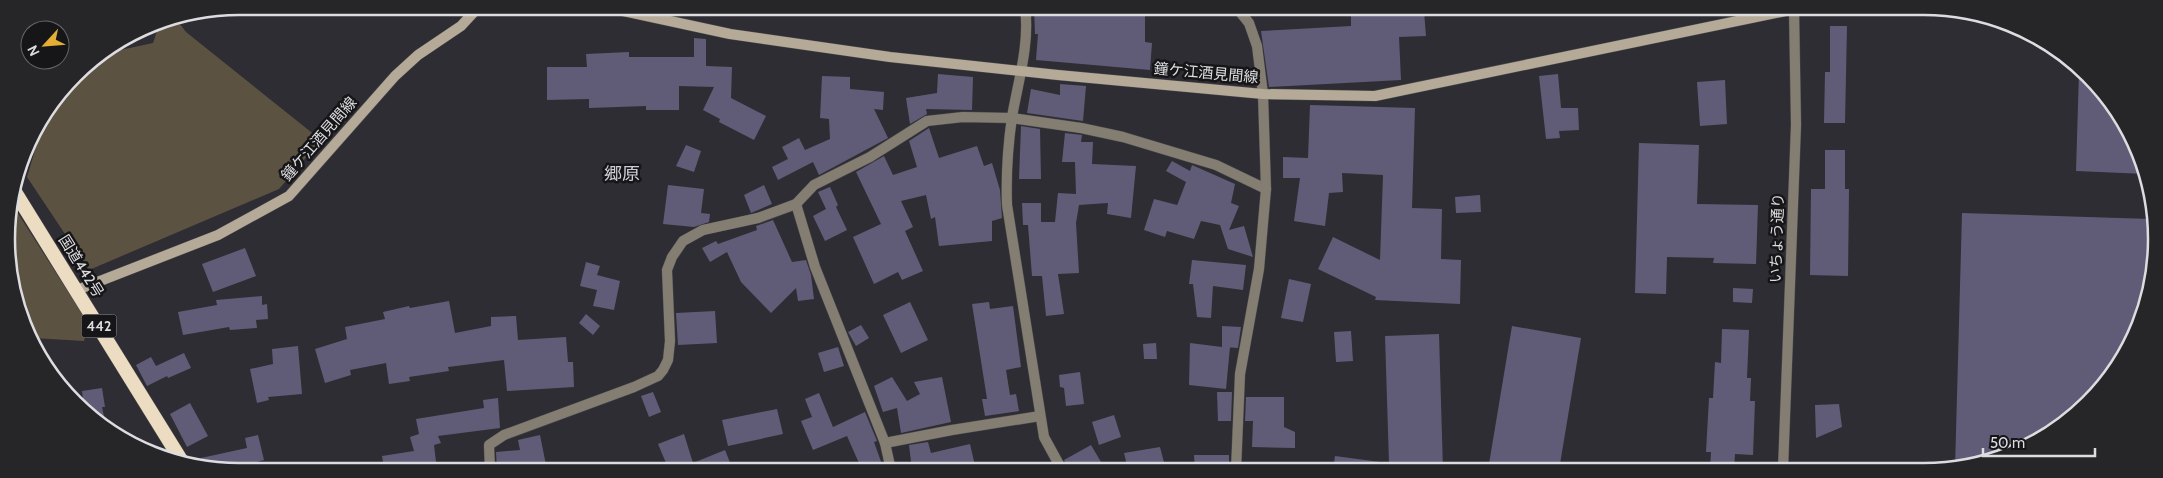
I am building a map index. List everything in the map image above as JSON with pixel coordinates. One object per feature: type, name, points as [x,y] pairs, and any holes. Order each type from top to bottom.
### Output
[{"type":"highway","name":"国道442号","points":[[19,198],[177,454]]},
{"type":"main road","name":"鐘ケ江酒見間線","points":[[77,290],[218,235],[289,196],[395,76],[418,55],[461,26],[471,15]]},
{"type":"main road","name":"鐘ケ江酒見間線","points":[[642,15],[730,34],[890,57],[1263,94],[1375,96],[1767,15]]},
{"type":"street","points":[[1025,15],[1021,70],[1012,118],[1006,181],[1007,205],[1044,437],[1058,463]]},
{"type":"street","points":[[1236,463],[1240,374],[1259,269],[1266,189],[1263,94],[1257,46],[1249,23],[1242,15]]},
{"type":"street","name":"いちょう通り","points":[[1783,463],[1796,125],[1796,15]]},
{"type":"street","points":[[490,463],[489,445],[504,436],[634,387],[658,376],[668,360],[670,340],[667,270],[672,257],[683,241],[703,230],[758,218],[796,204],[814,185],[870,157],[927,121],[962,117],[1012,118],[1123,137],[1216,165],[1266,189]]},
{"type":"street","points":[[796,204],[814,267],[885,443],[889,463]]},
{"type":"street","points":[[885,443],[1040,416]]},
{"type":"shaded area","points":[[179,23],[186,32],[321,140],[279,189],[89,270],[27,177],[38,140],[61,103],[71,91],[91,71],[119,50],[153,43],[157,31]]},
{"type":"shaded area","points":[[17,211],[67,290],[91,313],[84,341],[38,338],[27,311],[19,283],[15,254]]},
{"type":"building","points":[[1034,15],[1145,15],[1145,42],[1152,43],[1150,70],[1036,60],[1038,34],[1035,34]]},
{"type":"building","points":[[1351,15],[1424,15],[1426,36],[1399,37],[1401,80],[1269,87],[1261,31],[1351,26]]},
{"type":"building","points":[[1830,26],[1847,26],[1845,123],[1824,123],[1825,72],[1830,72]]},
{"type":"building","points":[[694,38],[706,39],[706,66],[732,67],[731,98],[766,116],[754,140],[719,122],[720,119],[703,110],[714,87],[679,86],[679,110],[646,110],[646,106],[589,108],[589,99],[547,100],[547,67],[587,67],[586,54],[629,52],[629,57],[694,57]]},
{"type":"building","points":[[938,74],[973,77],[972,110],[926,109],[927,114],[910,124],[906,98],[937,93]]},
{"type":"building","points":[[1558,74],[1561,108],[1578,108],[1579,130],[1559,131],[1560,138],[1546,139],[1539,76]]},
{"type":"building","points":[[822,76],[850,77],[850,89],[884,92],[883,110],[874,109],[888,138],[819,175],[813,162],[778,180],[772,167],[788,159],[782,147],[799,138],[805,150],[830,139],[829,119],[820,118]]},
{"type":"building","points":[[2079,78],[2102,103],[2118,127],[2131,153],[2138,174],[2076,171]]},
{"type":"building","points":[[1725,80],[1727,124],[1700,126],[1697,82]]},
{"type":"building","points":[[1060,84],[1086,86],[1083,121],[1027,113],[1031,89],[1060,95]]},
{"type":"building","points":[[1310,105],[1415,108],[1412,208],[1442,209],[1441,259],[1461,260],[1460,304],[1375,300],[1376,297],[1318,269],[1333,237],[1380,260],[1383,175],[1342,173],[1343,192],[1329,193],[1325,226],[1294,221],[1300,178],[1283,178],[1283,157],[1308,158]]},
{"type":"building","points":[[1021,126],[1040,129],[1041,179],[1019,179]]},
{"type":"building","points":[[929,128],[939,158],[977,146],[984,166],[992,163],[1000,190],[1002,218],[992,221],[992,241],[939,246],[935,217],[931,219],[926,195],[901,201],[913,227],[905,231],[923,271],[902,280],[898,272],[874,284],[853,237],[881,224],[856,172],[884,156],[893,175],[917,167],[909,141]]},
{"type":"building","points":[[1065,133],[1082,135],[1081,142],[1093,142],[1092,164],[1136,166],[1131,218],[1107,214],[1108,203],[1079,205],[1076,223],[1079,273],[1058,274],[1064,314],[1046,316],[1042,276],[1032,276],[1028,225],[1023,225],[1022,203],[1041,203],[1041,222],[1055,222],[1058,193],[1076,194],[1075,162],[1062,162]]},
{"type":"building","points":[[1639,143],[1699,145],[1697,204],[1758,205],[1756,264],[1713,263],[1714,258],[1667,257],[1666,294],[1635,293]]},
{"type":"building","points":[[686,145],[701,151],[694,172],[676,166]]},
{"type":"building","points":[[1825,150],[1845,150],[1845,189],[1849,189],[1848,276],[1810,275],[1811,189],[1825,189]]},
{"type":"building","points":[[1172,161],[1190,171],[1192,165],[1235,184],[1231,203],[1239,206],[1229,230],[1244,226],[1253,257],[1228,249],[1220,225],[1201,221],[1194,239],[1167,231],[1165,237],[1144,230],[1154,199],[1177,205],[1178,203],[1186,182],[1166,171]]},
{"type":"building","points":[[668,185],[704,189],[701,213],[710,214],[709,222],[694,227],[663,224]]},
{"type":"building","points":[[764,185],[772,204],[751,213],[744,195]]},
{"type":"building","points":[[830,187],[838,205],[836,207],[847,230],[825,241],[813,216],[826,209],[818,192]]},
{"type":"building","points":[[1480,195],[1481,212],[1456,213],[1455,197]]},
{"type":"building","points":[[1962,213],[2147,219],[2148,254],[2144,283],[2136,311],[2125,338],[2102,375],[2072,407],[2036,433],[1996,451],[1955,461]]},
{"type":"building","points":[[773,220],[792,262],[806,260],[811,275],[814,299],[798,301],[796,288],[771,313],[741,282],[727,252],[710,262],[702,248],[716,241],[718,244],[757,230],[756,226]]},
{"type":"building","points":[[245,248],[256,276],[213,292],[202,264]]},
{"type":"building","points":[[1192,260],[1246,265],[1243,290],[1213,286],[1211,318],[1197,317],[1193,284],[1189,284]]},
{"type":"building","points":[[586,262],[600,266],[597,275],[620,281],[614,310],[593,306],[597,290],[580,286]]},
{"type":"building","points":[[1289,279],[1311,284],[1303,322],[1281,318]]},
{"type":"building","points":[[1733,288],[1753,289],[1752,303],[1733,302]]},
{"type":"building","points":[[262,296],[262,305],[267,304],[268,319],[256,320],[257,328],[230,330],[229,327],[183,335],[178,312],[217,305],[216,300]]},
{"type":"building","points":[[449,301],[455,333],[491,326],[491,317],[516,316],[518,340],[566,337],[568,362],[573,362],[574,387],[507,391],[504,360],[448,367],[449,371],[409,377],[410,381],[389,384],[386,363],[350,370],[351,375],[325,383],[315,349],[347,339],[345,327],[385,319],[383,312],[409,306],[410,308]]},
{"type":"building","points":[[910,302],[928,340],[901,353],[883,315]]},
{"type":"building","points":[[989,302],[990,309],[1013,306],[1021,367],[1006,370],[1010,395],[1016,394],[1019,411],[985,416],[982,399],[987,399],[972,304]]},
{"type":"building","points":[[715,311],[717,343],[678,345],[676,313]]},
{"type":"building","points":[[586,314],[600,326],[593,335],[579,323]]},
{"type":"building","points":[[861,325],[869,338],[856,346],[848,332]]},
{"type":"building","points":[[1222,326],[1241,327],[1238,348],[1230,347],[1226,389],[1189,385],[1190,343],[1222,347]]},
{"type":"building","points":[[1512,326],[1581,338],[1560,463],[1489,463]]},
{"type":"building","points":[[1722,329],[1749,330],[1747,378],[1751,378],[1750,401],[1755,401],[1753,455],[1735,454],[1734,463],[1710,463],[1711,452],[1706,452],[1709,398],[1713,398],[1715,362],[1721,363]]},
{"type":"building","points":[[1351,331],[1353,361],[1336,362],[1334,332]]},
{"type":"building","points":[[1439,334],[1443,463],[1389,463],[1385,336]]},
{"type":"building","points":[[1156,343],[1157,359],[1144,359],[1143,344]]},
{"type":"building","points":[[298,346],[302,394],[268,397],[269,400],[257,403],[250,369],[273,364],[272,349]]},
{"type":"building","points":[[838,347],[844,366],[824,372],[818,353]]},
{"type":"building","points":[[184,353],[191,368],[168,378],[167,376],[147,386],[136,365],[151,357],[156,366]]},
{"type":"building","points":[[1080,372],[1084,404],[1066,406],[1064,388],[1060,387],[1059,375]]},
{"type":"building","points":[[892,377],[907,401],[920,394],[914,382],[942,377],[951,422],[901,433],[897,408],[883,412],[874,386]]},
{"type":"building","points":[[102,388],[105,407],[102,407],[104,418],[83,399],[82,391]]},
{"type":"building","points":[[653,392],[661,412],[649,417],[641,396]]},
{"type":"building","points":[[1217,392],[1232,392],[1231,421],[1218,421]]},
{"type":"building","points":[[819,393],[833,427],[865,412],[877,441],[874,442],[882,463],[859,463],[847,436],[813,450],[801,421],[812,417],[805,399]]},
{"type":"building","points":[[1246,397],[1284,397],[1284,427],[1295,432],[1295,448],[1252,447],[1253,421],[1245,421]]},
{"type":"building","points":[[498,398],[500,428],[438,436],[441,443],[434,445],[436,463],[383,463],[382,456],[414,451],[410,437],[419,434],[416,419],[484,408],[483,400]]},
{"type":"building","points":[[190,403],[208,436],[187,447],[170,414]]},
{"type":"building","points":[[1839,404],[1842,427],[1816,438],[1815,405]]},
{"type":"building","points":[[777,409],[783,434],[728,446],[722,420]]},
{"type":"building","points":[[1114,415],[1121,437],[1099,445],[1092,422]]},
{"type":"building","points":[[684,434],[693,463],[666,463],[658,444]]},
{"type":"building","points":[[258,435],[264,460],[253,463],[224,463],[202,460],[201,458],[247,448],[245,438]]},
{"type":"building","points":[[540,435],[546,463],[497,463],[496,452],[520,450],[518,440]]},
{"type":"building","points":[[928,442],[931,453],[970,444],[974,463],[911,463],[909,445]]},
{"type":"building","points":[[1091,445],[1101,462],[1066,463],[1064,460]]},
{"type":"building","points":[[1160,447],[1164,463],[1126,463],[1124,453]]},
{"type":"building","points":[[725,450],[730,463],[693,463]]},
{"type":"building","points":[[1194,455],[1229,455],[1229,463],[1195,463]]},
{"type":"building","points":[[1335,456],[1380,462],[1380,463],[1334,463]]},
{"type":"district","name":"郷原","points":[[622,174]]}]
